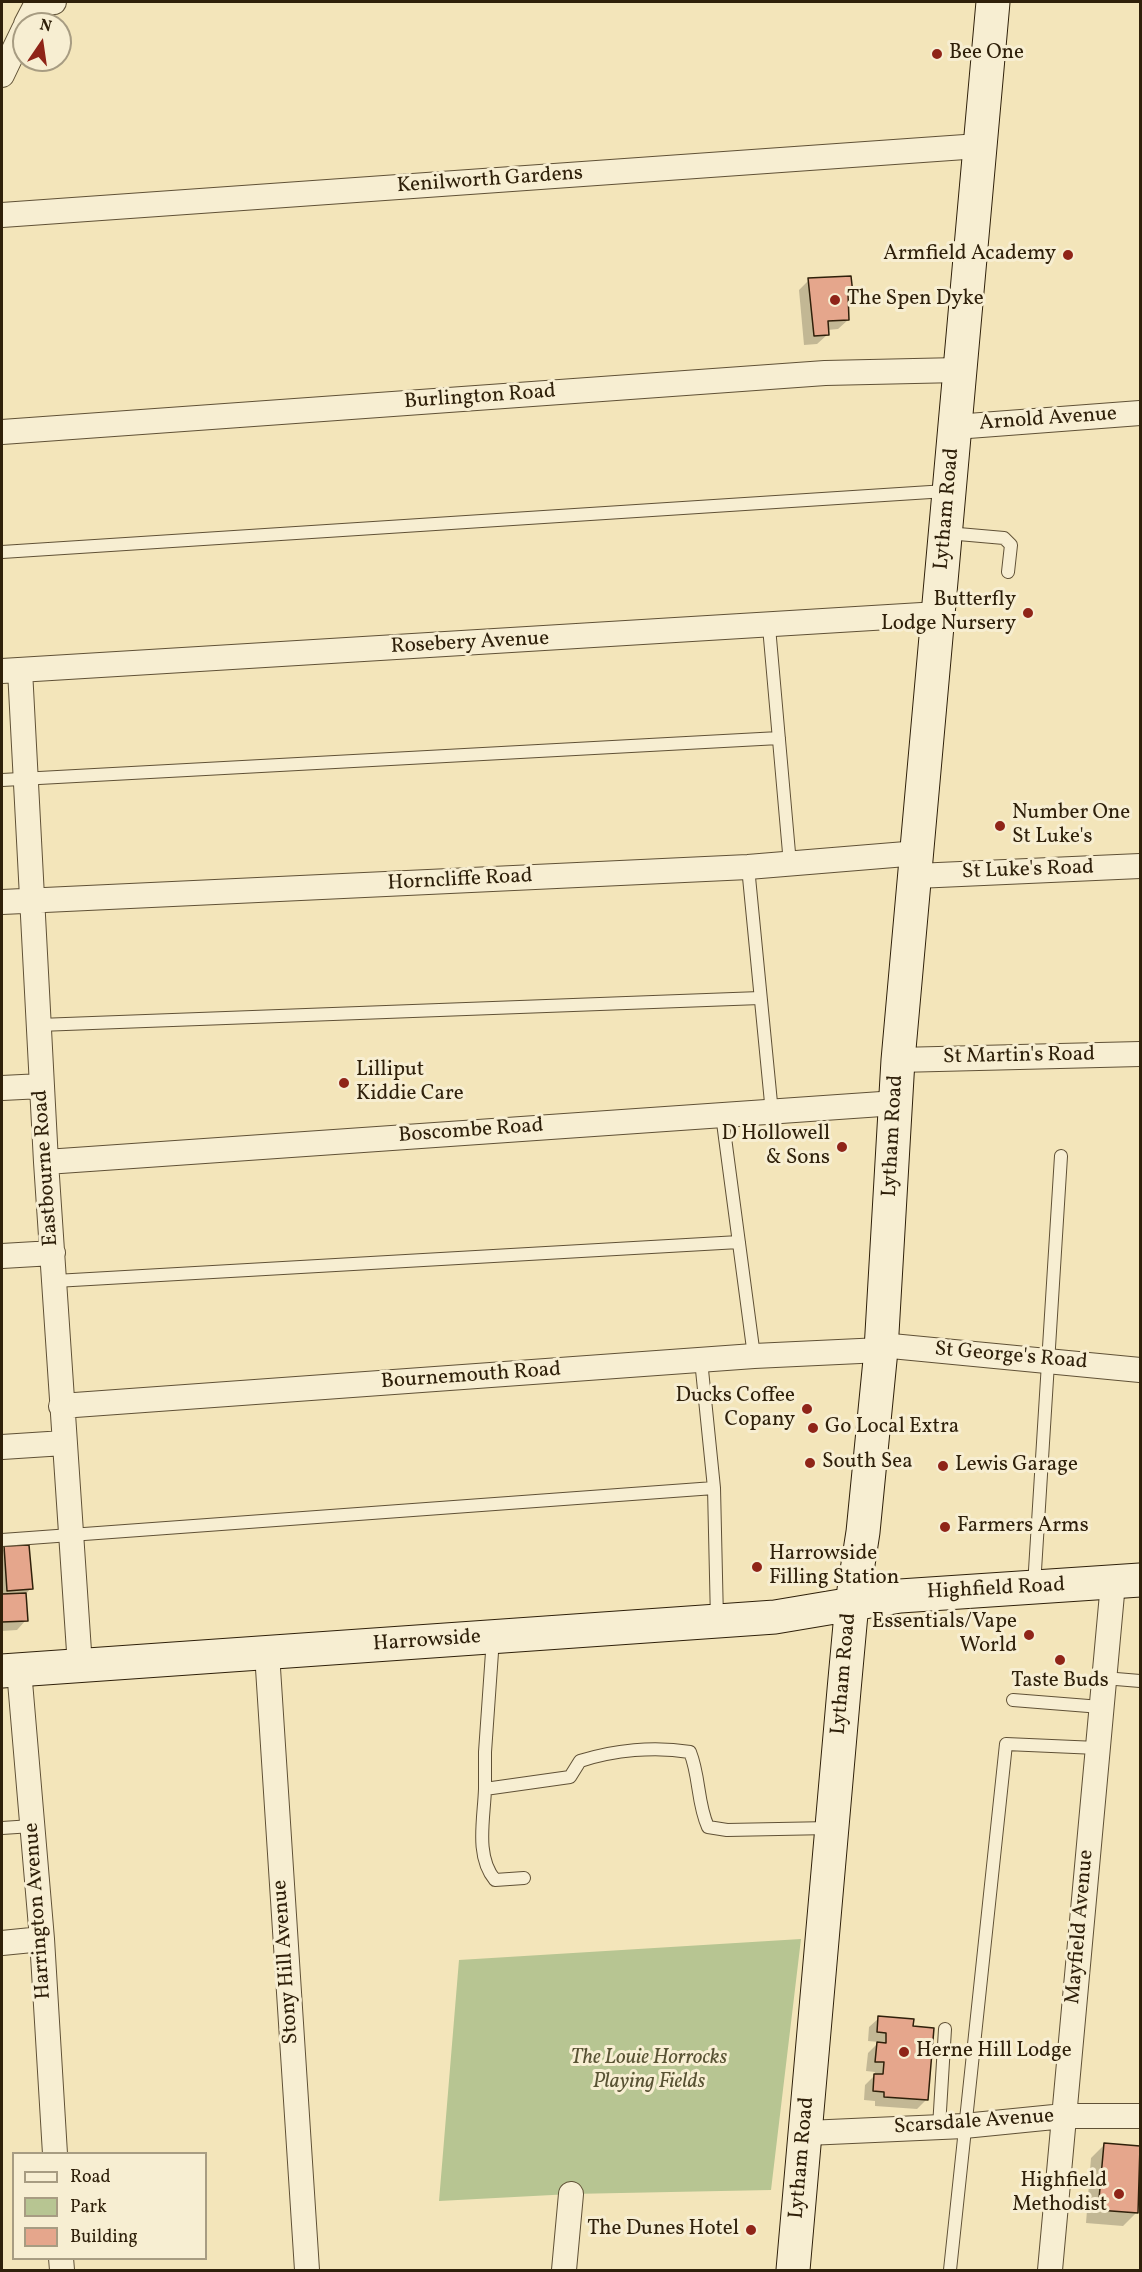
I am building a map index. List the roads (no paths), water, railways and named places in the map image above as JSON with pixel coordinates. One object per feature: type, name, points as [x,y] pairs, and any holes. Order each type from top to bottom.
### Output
[{"type":"main road","name":"Lytham Road","points":[[794,2271],[800,2177],[807,2133],[831,1828],[852,1603],[863,1532],[881,1347],[898,1060],[951,490],[993,2]]},
{"type":"main road","name":"Highfield Road","points":[[852,1603],[912,1595],[1034,1589],[1126,1581]]},
{"type":"main road","name":"Harrowside","points":[[10,1670],[717,1622],[775,1617],[852,1603]]},
{"type":"street","points":[[2,75],[12,54]]},
{"type":"street","name":"Kenilworth Gardens","points":[[2,215],[979,146]]},
{"type":"street","name":"Burlington Road","points":[[2,432],[825,373],[960,370]]},
{"type":"street","name":"Arnold Avenue","points":[[955,427],[1140,413]]},
{"type":"street","name":"Rosebery Avenue","points":[[11,671],[938,615]]},
{"type":"street","name":"Eastbourne Road","points":[[11,671],[26,780],[46,1162],[80,1666]]},
{"type":"street","name":"Horncliffe Road","points":[[2,902],[790,864],[917,864]]},
{"type":"street","name":"St Luke's Road","points":[[917,864],[1140,866]]},
{"type":"street","name":"St Martin's Road","points":[[898,1060],[1140,1054]]},
{"type":"street","points":[[2,1088],[42,1086]]},
{"type":"street","name":"Boscombe Road","points":[[46,1162],[772,1113],[896,1102]]},
{"type":"street","points":[[2,1256],[53,1253]]},
{"type":"street","name":"Bournemouth Road","points":[[61,1406],[881,1347]]},
{"type":"street","name":"St George's Road","points":[[881,1347],[1140,1370]]},
{"type":"street","points":[[2,1448],[64,1443]]},
{"type":"street","name":"Mayfield Avenue","points":[[1050,2271],[1104,1678],[1126,1581]]},
{"type":"street","name":"Stony Hill Avenue","points":[[267,1653],[307,2271]]},
{"type":"street","name":"Harrington Avenue","points":[[10,1670],[32,1826],[42,1939],[55,2152]]},
{"type":"street","points":[[2,1943],[42,1939]]},
{"type":"street","name":"Scarsdale Avenue","points":[[807,2133],[964,2126],[1064,2116],[1140,2116]]},
{"type":"street","points":[[564,2271],[571,2194]]},
{"type":"lane","points":[[2,552],[951,490]]},
{"type":"lane","points":[[946,532],[1004,538],[1011,545],[1008,572]]},
{"type":"lane","points":[[769,627],[790,864]]},
{"type":"lane","points":[[2,780],[779,738]]},
{"type":"lane","points":[[748,867],[772,1113]]},
{"type":"lane","points":[[39,1025],[760,998]]},
{"type":"lane","points":[[722,1115],[754,1356]]},
{"type":"lane","points":[[1034,1589],[1061,1156]]},
{"type":"lane","points":[[55,1281],[739,1242]]},
{"type":"lane","points":[[701,1360],[714,1488],[717,1622]]},
{"type":"lane","points":[[2,1540],[714,1488]]},
{"type":"lane","points":[[493,1638],[485,1752],[483,1853],[486,1868],[495,1880],[524,1878]]},
{"type":"lane","points":[[1104,1678],[1140,1682]]},
{"type":"lane","points":[[1013,1700],[1101,1707]]},
{"type":"lane","points":[[950,2271],[1006,1744],[1097,1748]]},
{"type":"lane","points":[[485,1789],[570,1777],[580,1761],[592,1757],[617,1752],[671,1749],[690,1752],[697,1769],[702,1813],[708,1827],[727,1830],[831,1828]]},
{"type":"lane","points":[[2,1828],[32,1826]]},
{"type":"lane","points":[[939,2127],[945,2029]]},
{"type":"place","name":"Bee One","points":[[937,54]]},
{"type":"place","name":"Armfield Academy","points":[[1068,255]]},
{"type":"place","name":"The Spen Dyke","points":[[835,300]]},
{"type":"place","name":"Butterfly Lodge Nursery","points":[[1028,613]]},
{"type":"place","name":"Number One St Luke's","points":[[1000,826]]},
{"type":"place","name":"Lilliput Kiddie Care","points":[[344,1083]]},
{"type":"place","name":"D Hollowell & Sons","points":[[842,1147]]},
{"type":"place","name":"Ducks Coffee Copany","points":[[807,1409]]},
{"type":"place","name":"Go Local Extra","points":[[813,1428]]},
{"type":"place","name":"South Sea","points":[[810,1463]]},
{"type":"place","name":"Lewis Garage","points":[[943,1466]]},
{"type":"place","name":"Farmers Arms","points":[[945,1527]]},
{"type":"place","name":"Harrowside Filling Station","points":[[757,1567]]},
{"type":"place","name":"Essentials/Vape World","points":[[1029,1635]]},
{"type":"place","name":"Taste Buds","points":[[1060,1660]]},
{"type":"place","name":"Herne Hill Lodge","points":[[904,2052]]},
{"type":"place","name":"Highfield Methodist","points":[[1119,2194]]},
{"type":"place","name":"The Dunes Hotel","points":[[751,2230]]},
{"type":"park label","name":"The Louie Horrocks Playing Fields","points":[[649,2071]]}]
